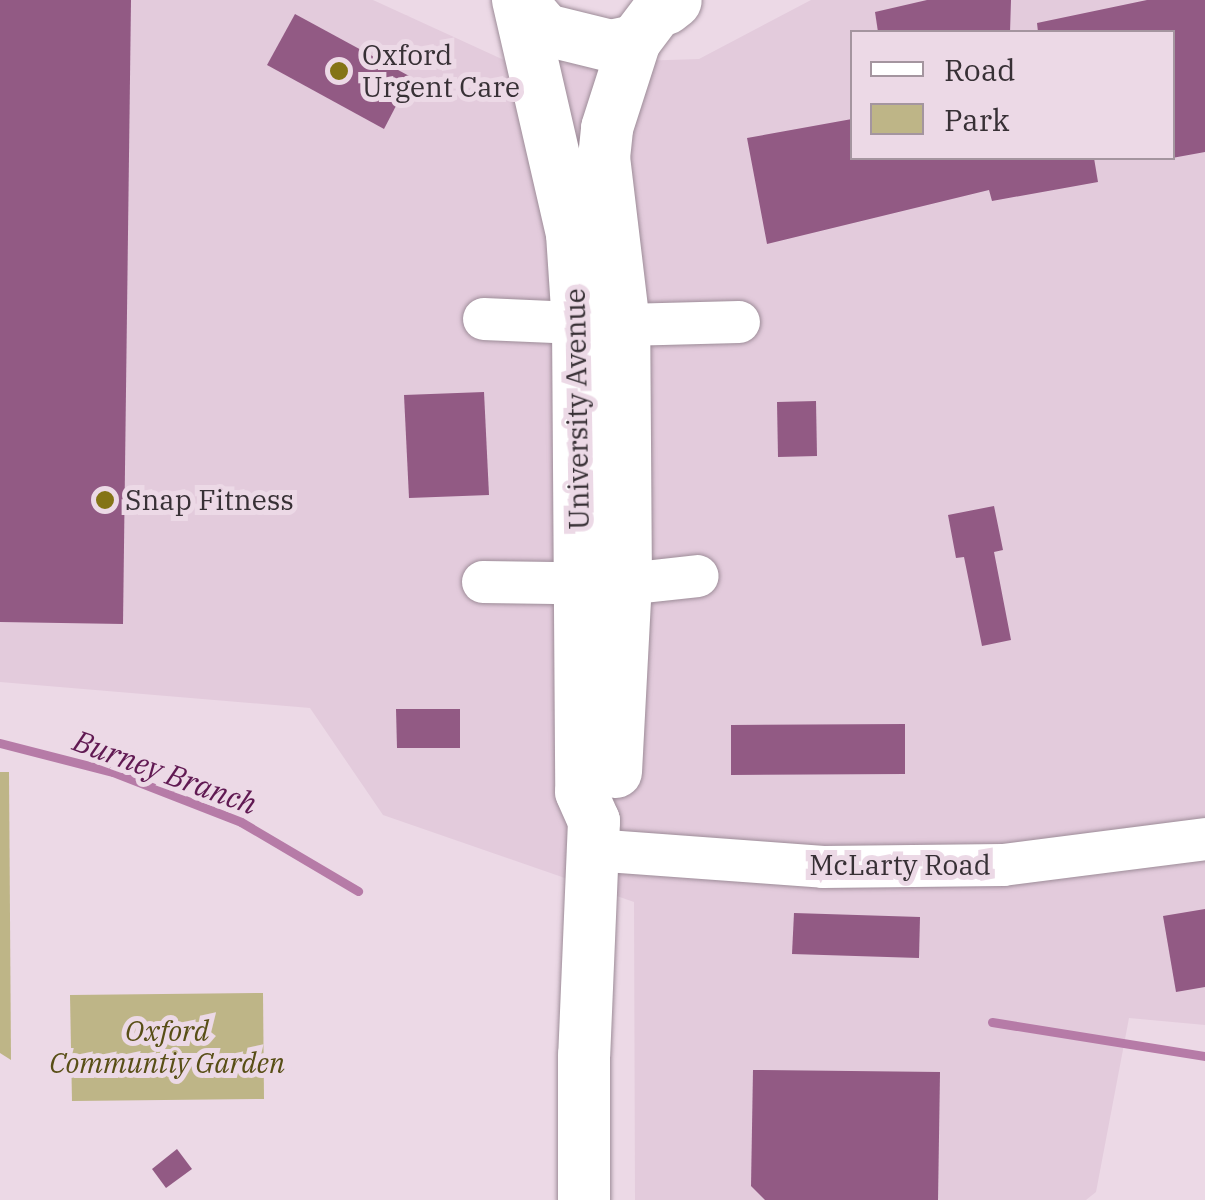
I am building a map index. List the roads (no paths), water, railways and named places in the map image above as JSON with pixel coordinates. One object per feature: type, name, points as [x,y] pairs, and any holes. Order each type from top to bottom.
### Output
[{"type":"main road","name":"University Avenue","points":[[519,0],[546,30],[597,44],[660,12]]},
{"type":"main road","name":"University Avenue","points":[[519,0],[572,234],[601,324]]},
{"type":"main road","name":"University Avenue","points":[[584,1200],[584,1055],[594,836],[616,796],[603,583],[604,158],[607,128],[660,12]]},
{"type":"street","points":[[484,319],[601,324],[739,322]]},
{"type":"street","points":[[483,582],[603,583],[698,576]]},
{"type":"street","name":"McLarty Road","points":[[594,836],[823,867],[1004,865],[1205,840]]},
{"type":"waterway","name":"Burney Branch","points":[[0,743],[113,772],[241,822],[358,891]]},
{"type":"waterway","name":"Burney Branch","points":[[992,1022],[1205,1056]]},
{"type":"place","name":"Oxford Urgent Care","points":[[339,71]]},
{"type":"place","name":"Snap Fitness","points":[[105,500]]},
{"type":"park label","name":"Oxford Communtiy Garden","points":[[167,1047]]}]
